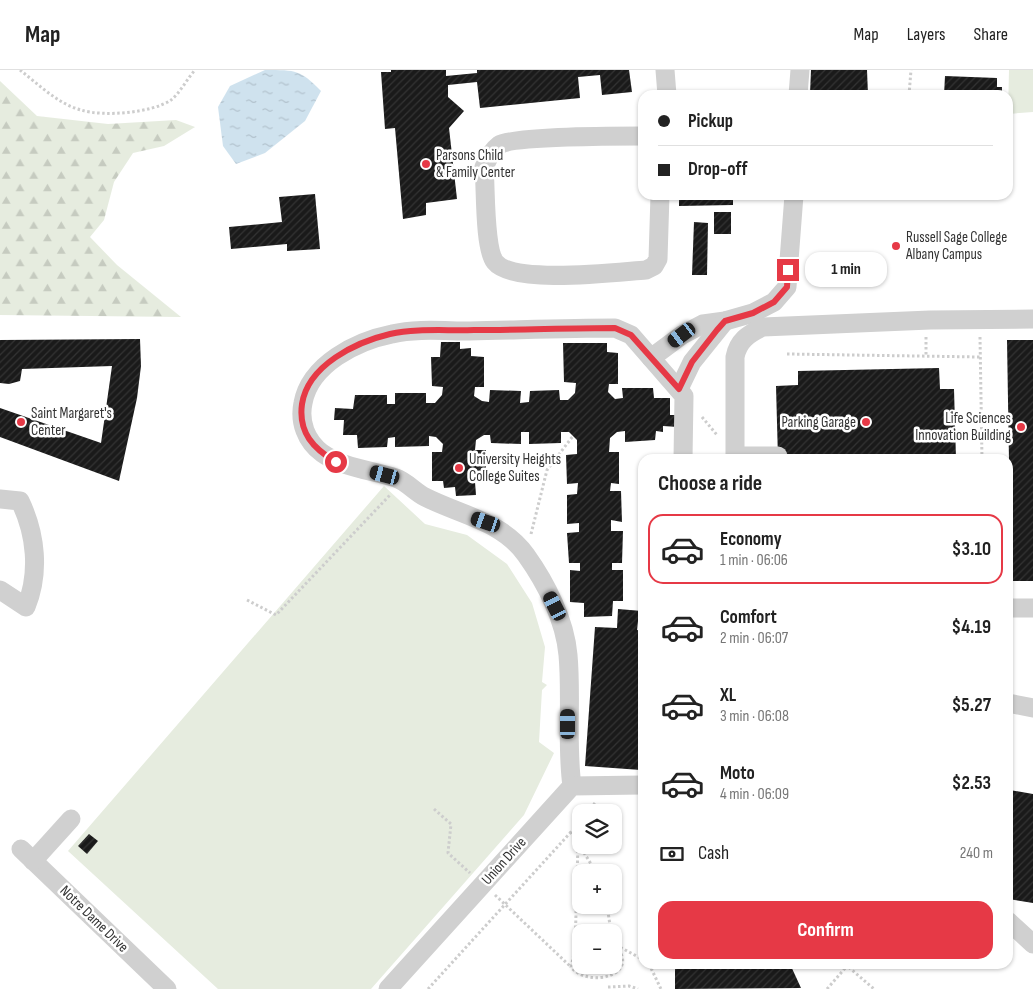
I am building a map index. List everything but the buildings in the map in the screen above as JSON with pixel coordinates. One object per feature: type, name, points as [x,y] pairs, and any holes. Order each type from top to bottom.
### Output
[{"type":"street","points":[[665,70],[667,90]]},
{"type":"street","points":[[798,90],[800,70]]},
{"type":"street","points":[[638,136],[550,138],[500,144],[488,156],[484,167],[489,249],[496,263],[511,271],[537,275],[646,270],[654,266],[658,258],[660,200]]},
{"type":"street","points":[[651,358],[682,335],[703,324],[725,321],[753,313],[774,302],[787,287],[794,200]]},
{"type":"street","points":[[735,454],[735,358],[737,348],[751,333],[763,327],[1033,319]]},
{"type":"street","points":[[679,389],[692,362],[725,321]]},
{"type":"street","points":[[638,785],[572,786],[568,758],[568,655],[561,619],[526,554],[498,528],[424,497],[402,482],[336,462],[316,449],[305,432],[302,406],[309,385],[332,362],[351,348],[370,340],[405,332],[615,328],[631,335],[679,389],[685,400],[683,454]]},
{"type":"street","points":[[0,499],[20,501],[28,517],[36,565],[32,592],[26,607],[0,590]]},
{"type":"street","points":[[1013,608],[1033,608]]},
{"type":"street","points":[[1013,704],[1033,708]]},
{"type":"street","name":"Union Drive","points":[[388,989],[572,786]]},
{"type":"street","name":"Notre Dame Drive","points":[[71,820],[27,855],[167,989]]},
{"type":"street","points":[[1013,926],[1033,944]]},
{"type":"path","points":[[20,70],[53,96],[81,110],[122,113],[153,109],[172,99],[195,70]]},
{"type":"path","points":[[909,90],[911,70]]},
{"type":"path","points":[[980,320],[982,454]]},
{"type":"path","points":[[787,354],[980,357]]},
{"type":"path","points":[[684,420],[701,416],[716,435],[735,433]]},
{"type":"path","points":[[521,550],[532,534],[547,470],[573,436]]},
{"type":"path","points":[[247,600],[276,615],[402,482]]},
{"type":"path","points":[[428,989],[571,832]]},
{"type":"path","points":[[575,924],[578,854]]},
{"type":"path","points":[[622,948],[638,957]]},
{"type":"path","points":[[651,969],[661,989]]},
{"type":"path","points":[[827,989],[843,969]]},
{"type":"path","points":[[851,969],[874,989]]},
{"type":"path","points":[[575,974],[580,982]]},
{"type":"path","points":[[617,978],[618,974]]},
{"type":"path","points":[[612,984],[604,987],[629,986],[638,989]]},
{"type":"green space","points":[[1009,70],[1033,70],[1033,112],[1013,114],[1013,90],[1009,90]]},
{"type":"green space","points":[[0,81],[37,116],[108,124],[176,120],[195,127],[164,146],[133,153],[114,182],[104,220],[90,237],[117,265],[181,317],[0,315]]},
{"type":"green space","points":[[384,486],[425,524],[467,535],[507,564],[532,603],[545,647],[542,682],[547,685],[542,690],[539,742],[554,753],[524,815],[371,989],[218,989],[68,851]]},
{"type":"water","points":[[265,70],[284,70],[297,73],[308,79],[321,91],[305,121],[265,153],[236,164],[223,146],[218,107],[230,86]]},
{"type":"place","name":"Parsons Child & Family Center","points":[[426,164]]},
{"type":"place","name":"Russell Sage College Albany Campus","points":[[896,246]]},
{"type":"place","name":"Saint Margaret's Center","points":[[21,422]]},
{"type":"place","name":"Parking Garage","points":[[866,422]]},
{"type":"place","name":"Life Sciences Innovation Building","points":[[1021,427]]},
{"type":"place","name":"University Heights College Suites","points":[[459,468]]},
{"type":"route","points":[[336,462],[316,449],[310,442],[305,432],[302,406],[309,385],[318,374],[351,348],[370,340],[405,332],[615,328],[631,335],[679,389],[692,362],[725,321],[753,313],[774,302],[787,287],[788,270]]}]
